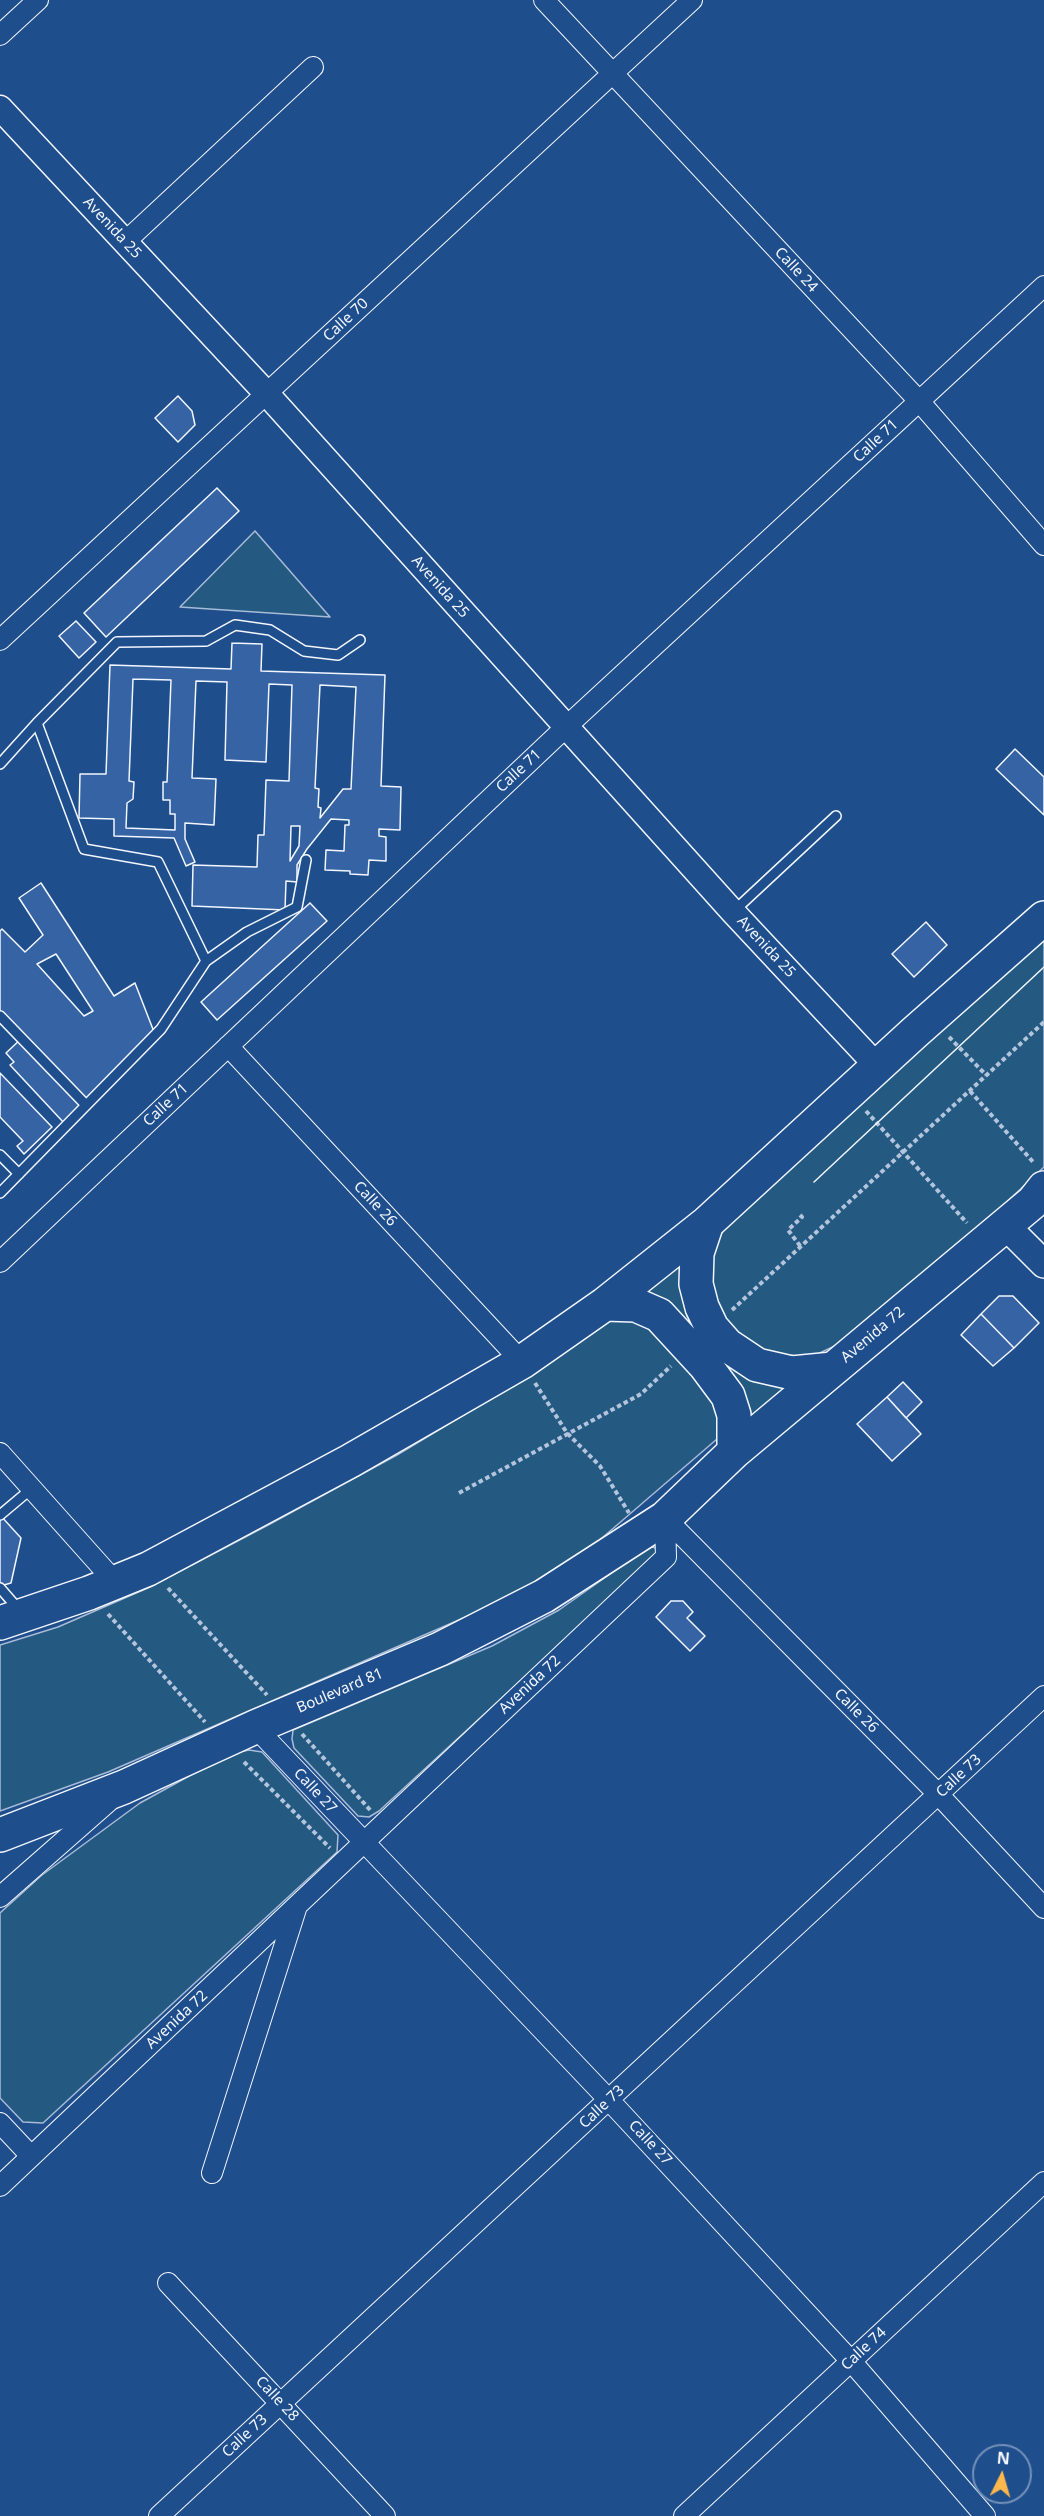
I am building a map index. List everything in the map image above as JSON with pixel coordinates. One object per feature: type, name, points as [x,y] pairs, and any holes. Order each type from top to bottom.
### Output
[{"type":"highway","points":[[12,1619],[116,1583],[148,1569],[350,1461],[522,1362],[605,1304],[707,1223],[1044,918]]},
{"type":"highway","name":"Avenida 72","points":[[653,1526],[734,1452],[994,1234],[1039,1192]]},
{"type":"highway","points":[[707,1223],[697,1253],[696,1284],[702,1307],[701,1338],[728,1396],[734,1415],[734,1452]]},
{"type":"highway","points":[[605,1304],[636,1305],[701,1338],[727,1345],[757,1365],[792,1373],[832,1369]]},
{"type":"highway","name":"Boulevard 81","points":[[0,1835],[124,1787],[255,1727],[440,1648],[544,1596],[653,1526]]},
{"type":"main road","points":[[994,1234],[1044,1264]]},
{"type":"street","points":[[0,35],[38,0]]},
{"type":"street","name":"Calle 24","points":[[544,0],[919,401],[1044,545]]},
{"type":"street","name":"Calle 70","points":[[0,640],[692,0]]},
{"type":"street","points":[[125,242],[313,67]]},
{"type":"street","name":"Avenida 25","points":[[0,108],[267,394],[733,912],[878,1067]]},
{"type":"street","name":"Calle 71","points":[[0,1262],[566,727],[1044,286]]},
{"type":"street","name":"Calle 26","points":[[228,1046],[522,1362]]},
{"type":"street","points":[[0,1453],[116,1583]]},
{"type":"street","name":"Calle 26","points":[[653,1526],[939,1795],[1044,1908]]},
{"type":"street","name":"Avenida 72","points":[[0,2186],[666,1557],[653,1526]]},
{"type":"street","name":"Calle 73","points":[[159,2516],[1044,1696]]},
{"type":"street","name":"Calle 27","points":[[255,1727],[609,2100],[851,2361],[985,2516]]},
{"type":"street","points":[[0,1897],[124,1787]]},
{"type":"street","points":[[212,2173],[298,1903]]},
{"type":"street","points":[[0,2123],[31,2156]]},
{"type":"street","name":"Calle 74","points":[[684,2516],[1044,2181]]},
{"type":"street","name":"Calle 28","points":[[168,2283],[385,2516]]},
{"type":"lane","points":[[0,764],[117,642],[206,641],[235,625],[270,630],[304,651],[338,655],[360,640]]},
{"type":"lane","points":[[38,723],[84,849],[158,862],[206,961]]},
{"type":"lane","points":[[733,912],[836,816]]},
{"type":"lane","points":[[0,1193],[161,1029],[206,961],[247,932],[297,908],[306,860]]},
{"type":"lane","points":[[0,1016],[86,1105]]},
{"type":"lane","points":[[0,1155],[19,1174]]},
{"type":"lane","points":[[0,1515],[31,1489]]},
{"type":"lane","points":[[0,1588],[12,1619]]},
{"type":"path","points":[[459,1493],[567,1432],[641,1394],[1044,1022]]},
{"type":"path","points":[[947,1036],[986,1075]]},
{"type":"path","points":[[970,1091],[1039,1192]]},
{"type":"path","points":[[850,1093],[905,1152],[994,1234]]},
{"type":"path","points":[[800,1215],[802,1217],[788,1230],[801,1247]]},
{"type":"path","points":[[522,1362],[567,1432],[653,1526]]},
{"type":"shaded area","points":[[255,531],[330,617],[180,607]]},
{"type":"shaded area","points":[[1044,938],[1044,1167],[964,1242],[839,1344],[809,1358],[773,1358],[750,1348],[718,1316],[709,1292],[710,1263],[716,1242],[733,1216]]},
{"type":"shaded area","points":[[681,1259],[681,1286],[687,1316],[704,1341],[735,1371],[760,1382],[788,1386],[749,1418],[640,1294]]},
{"type":"shaded area","points":[[614,1313],[644,1316],[727,1408],[724,1433],[581,1556],[505,1600],[108,1772],[0,1811],[0,1645],[58,1627],[150,1587],[270,1524],[397,1455],[545,1366]]},
{"type":"shaded area","points":[[647,1548],[657,1549],[656,1556],[379,1811],[369,1817],[358,1816],[294,1748],[293,1730],[492,1646],[559,1610]]},
{"type":"shaded area","points":[[249,1750],[262,1752],[338,1835],[337,1852],[43,2123],[23,2122],[0,2098],[0,1913],[42,1875],[140,1803],[191,1775],[239,1752]]},
{"type":"building","points":[[178,396],[192,411],[195,425],[178,442],[155,418]]},
{"type":"building","points":[[217,488],[239,511],[106,637],[84,613]]},
{"type":"building","points":[[76,621],[96,642],[79,658],[59,636]]},
{"type":"building","points":[[232,643],[262,644],[261,671],[385,675],[381,786],[401,787],[400,830],[379,829],[379,836],[386,837],[386,861],[369,860],[368,875],[350,874],[350,871],[325,870],[326,850],[344,851],[345,825],[349,825],[349,820],[331,819],[297,865],[297,882],[286,881],[285,910],[192,906],[193,865],[257,867],[258,835],[264,835],[266,780],[289,781],[292,685],[269,684],[266,762],[225,760],[227,682],[196,681],[192,778],[216,779],[214,825],[185,823],[185,839],[195,862],[186,866],[174,838],[114,836],[114,819],[79,818],[80,774],[106,774],[110,665],[231,669]],"holes":[[[133,679],[171,680],[167,782],[163,782],[163,800],[170,800],[170,814],[175,814],[175,830],[126,828],[127,803],[133,799],[134,782],[129,781]],[[320,685],[356,687],[351,789],[343,789],[320,818],[319,789],[315,788]],[[291,826],[300,826],[299,846],[290,861]]]},
{"type":"building","points":[[1015,749],[1044,777],[1044,815],[996,769]]},
{"type":"building","points":[[41,883],[114,996],[135,983],[156,1037],[65,1124],[10,1065],[14,1062],[6,1053],[23,1037],[0,1012],[0,931],[2,929],[25,952],[43,935],[19,898]],"holes":[[[56,954],[93,1011],[84,1016],[37,964]]]},
{"type":"building","points":[[310,903],[327,921],[217,1020],[201,1002]]},
{"type":"building","points":[[926,922],[947,945],[914,977],[892,954]]},
{"type":"building","points":[[0,1073],[52,1127],[24,1154],[17,1146],[23,1141],[0,1117]]},
{"type":"building","points":[[999,1296],[1013,1296],[1039,1323],[1014,1348],[981,1314]]},
{"type":"building","points":[[981,1314],[1014,1348],[993,1366],[961,1335]]},
{"type":"building","points":[[903,1382],[922,1402],[906,1418],[887,1397]]},
{"type":"building","points":[[887,1397],[921,1434],[892,1461],[857,1424]]},
{"type":"building","points":[[0,1515],[21,1538],[11,1583],[0,1586]]},
{"type":"building","points":[[671,1601],[683,1601],[693,1612],[687,1618],[705,1636],[690,1651],[656,1617]]},
{"type":"tram line","points":[[814,1182],[1044,967]]}]
